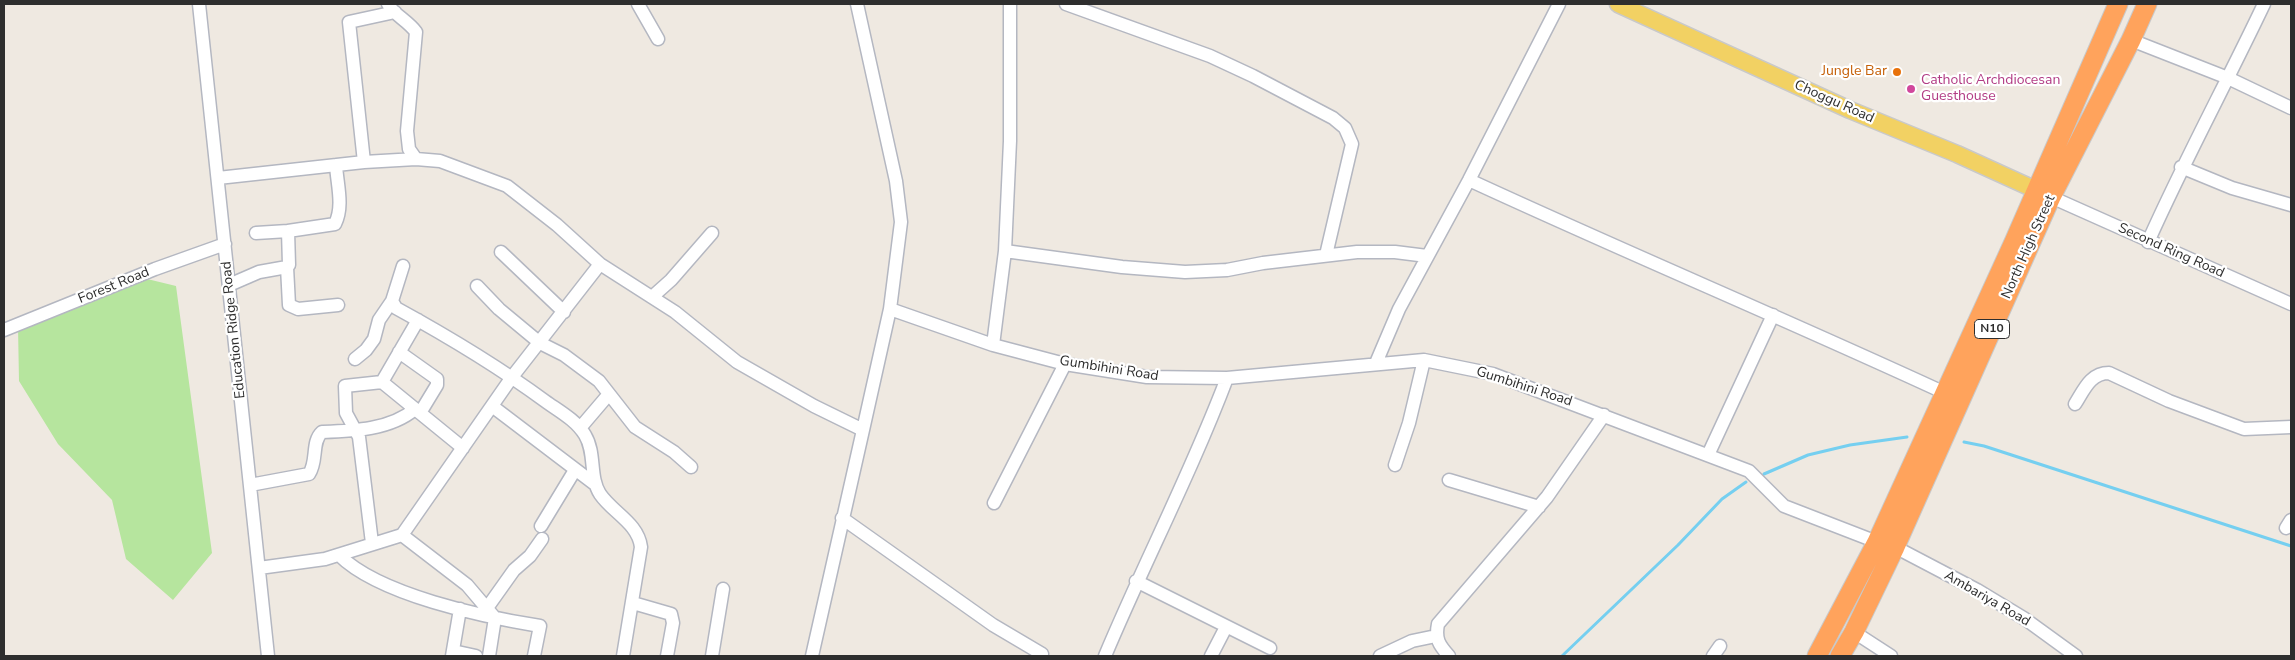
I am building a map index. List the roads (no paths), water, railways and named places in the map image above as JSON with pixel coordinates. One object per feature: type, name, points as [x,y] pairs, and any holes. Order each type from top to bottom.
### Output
[{"type":"highway","name":"North High Street","points":[[1840,656],[1854,632],[1895,547],[2044,193],[2118,4]]},
{"type":"highway","name":"North High Street","points":[[1817,656],[1877,542],[1945,393],[2044,193],[2131,40],[2147,4]]},
{"type":"main road","name":"Choggu Road","points":[[1618,4],[1850,110],[1958,154],[2044,193]]},
{"type":"street","name":"Education Ridge Road","points":[[199,4],[268,656]]},
{"type":"street","points":[[638,4],[658,39]]},
{"type":"street","points":[[812,656],[890,309],[901,222],[896,181],[857,4]]},
{"type":"street","points":[[992,345],[1005,251],[1010,141],[1010,4]]},
{"type":"street","points":[[1066,4],[1210,56],[1294,96],[1333,118],[1345,128],[1352,144],[1326,256]]},
{"type":"street","points":[[1376,363],[1399,309],[1469,180],[1559,4]]},
{"type":"street","points":[[2148,242],[2181,167],[2264,4]]},
{"type":"street","points":[[364,162],[349,22],[391,8],[408,22],[416,32],[407,131],[409,149],[416,159]]},
{"type":"street","points":[[2131,40],[2228,78],[2291,108]]},
{"type":"street","points":[[218,178],[364,162],[416,159],[440,161],[507,186],[557,225],[600,264],[652,297],[737,362],[814,406],[863,430]]},
{"type":"street","points":[[256,234],[335,224],[339,216],[340,205],[336,165]]},
{"type":"street","points":[[2181,167],[2232,188],[2291,205]]},
{"type":"street","points":[[1469,180],[1945,393]]},
{"type":"street","name":"Second Ring Road","points":[[2044,193],[2148,242],[2291,304]]},
{"type":"street","points":[[288,231],[289,304],[298,309],[338,305]]},
{"type":"street","points":[[652,297],[671,280],[712,233]]},
{"type":"street","name":"Forest Road","points":[[4,330],[156,269],[225,244]]},
{"type":"street","points":[[1005,251],[1122,267],[1185,272],[1227,270],[1263,263],[1376,252],[1427,256]]},
{"type":"street","points":[[501,252],[564,312]]},
{"type":"street","points":[[260,568],[339,555],[402,535],[512,377],[600,264]]},
{"type":"street","points":[[355,359],[366,350],[374,338],[379,320],[392,301],[403,266]]},
{"type":"street","points":[[229,285],[259,272],[287,267]]},
{"type":"street","points":[[477,286],[499,309],[540,343],[564,355],[599,381],[635,427],[674,452],[691,467]]},
{"type":"street","points":[[392,301],[396,308],[492,362],[580,428],[590,445],[596,485],[600,493],[640,539],[641,547],[632,592],[633,603],[623,656]]},
{"type":"street","name":"Gumbihini Road","points":[[890,309],[992,345],[1065,364],[1147,377],[1227,378],[1424,360],[1493,374],[1749,471],[1784,506],[1877,542]]},
{"type":"street","points":[[1708,455],[1773,315]]},
{"type":"street","points":[[382,382],[418,320]]},
{"type":"street","points":[[250,485],[309,474],[315,465],[317,437],[320,433],[356,430],[399,420],[417,411],[437,385],[437,380],[399,352]]},
{"type":"street","points":[[1395,465],[1418,390],[1424,360]]},
{"type":"street","points":[[994,503],[1065,364]]},
{"type":"street","points":[[2075,404],[2091,379],[2100,373],[2109,373],[2169,401],[2244,429],[2291,427]]},
{"type":"street","points":[[1105,656],[1136,581],[1212,416],[1227,378]]},
{"type":"street","points":[[372,544],[356,430],[346,413],[345,386],[382,382],[463,448]]},
{"type":"street","points":[[580,428],[609,394]]},
{"type":"street","points":[[492,406],[596,485]]},
{"type":"street","points":[[1449,656],[1438,644],[1436,636],[1438,624],[1539,507],[1604,415]]},
{"type":"street","points":[[489,656],[491,613],[514,570],[530,556],[541,532],[576,470]]},
{"type":"street","points":[[1449,480],[1539,507]]},
{"type":"street","points":[[842,518],[993,626],[1042,654]]},
{"type":"street","points":[[402,535],[467,585],[491,613]]},
{"type":"street","name":"Ambariya Road","points":[[1895,547],[1977,590],[2025,619],[2076,656]]},
{"type":"street","points":[[339,555],[351,568],[416,596],[460,609],[491,613],[540,626],[534,656]]},
{"type":"street","points":[[1136,581],[1270,648]]},
{"type":"street","points":[[712,656],[723,589]]},
{"type":"street","points":[[633,603],[670,614],[673,623],[667,656]]},
{"type":"street","points":[[460,609],[453,654],[476,656]]},
{"type":"street","points":[[1212,656],[1226,626]]},
{"type":"street","points":[[1854,632],[1891,656]]},
{"type":"street","points":[[1380,656],[1412,641],[1436,636]]},
{"type":"waterway","points":[[1764,474],[1808,455],[1850,445],[1907,437]]},
{"type":"waterway","points":[[1964,442],[1984,446],[2291,546]]},
{"type":"waterway","points":[[1562,656],[1678,545],[1722,499],[1746,482]]},
{"type":"place","name":"Jungle Bar","points":[[1897,72]]},
{"type":"place","name":"Catholic Archdiocesan Guesthouse","points":[[1911,89]]}]
